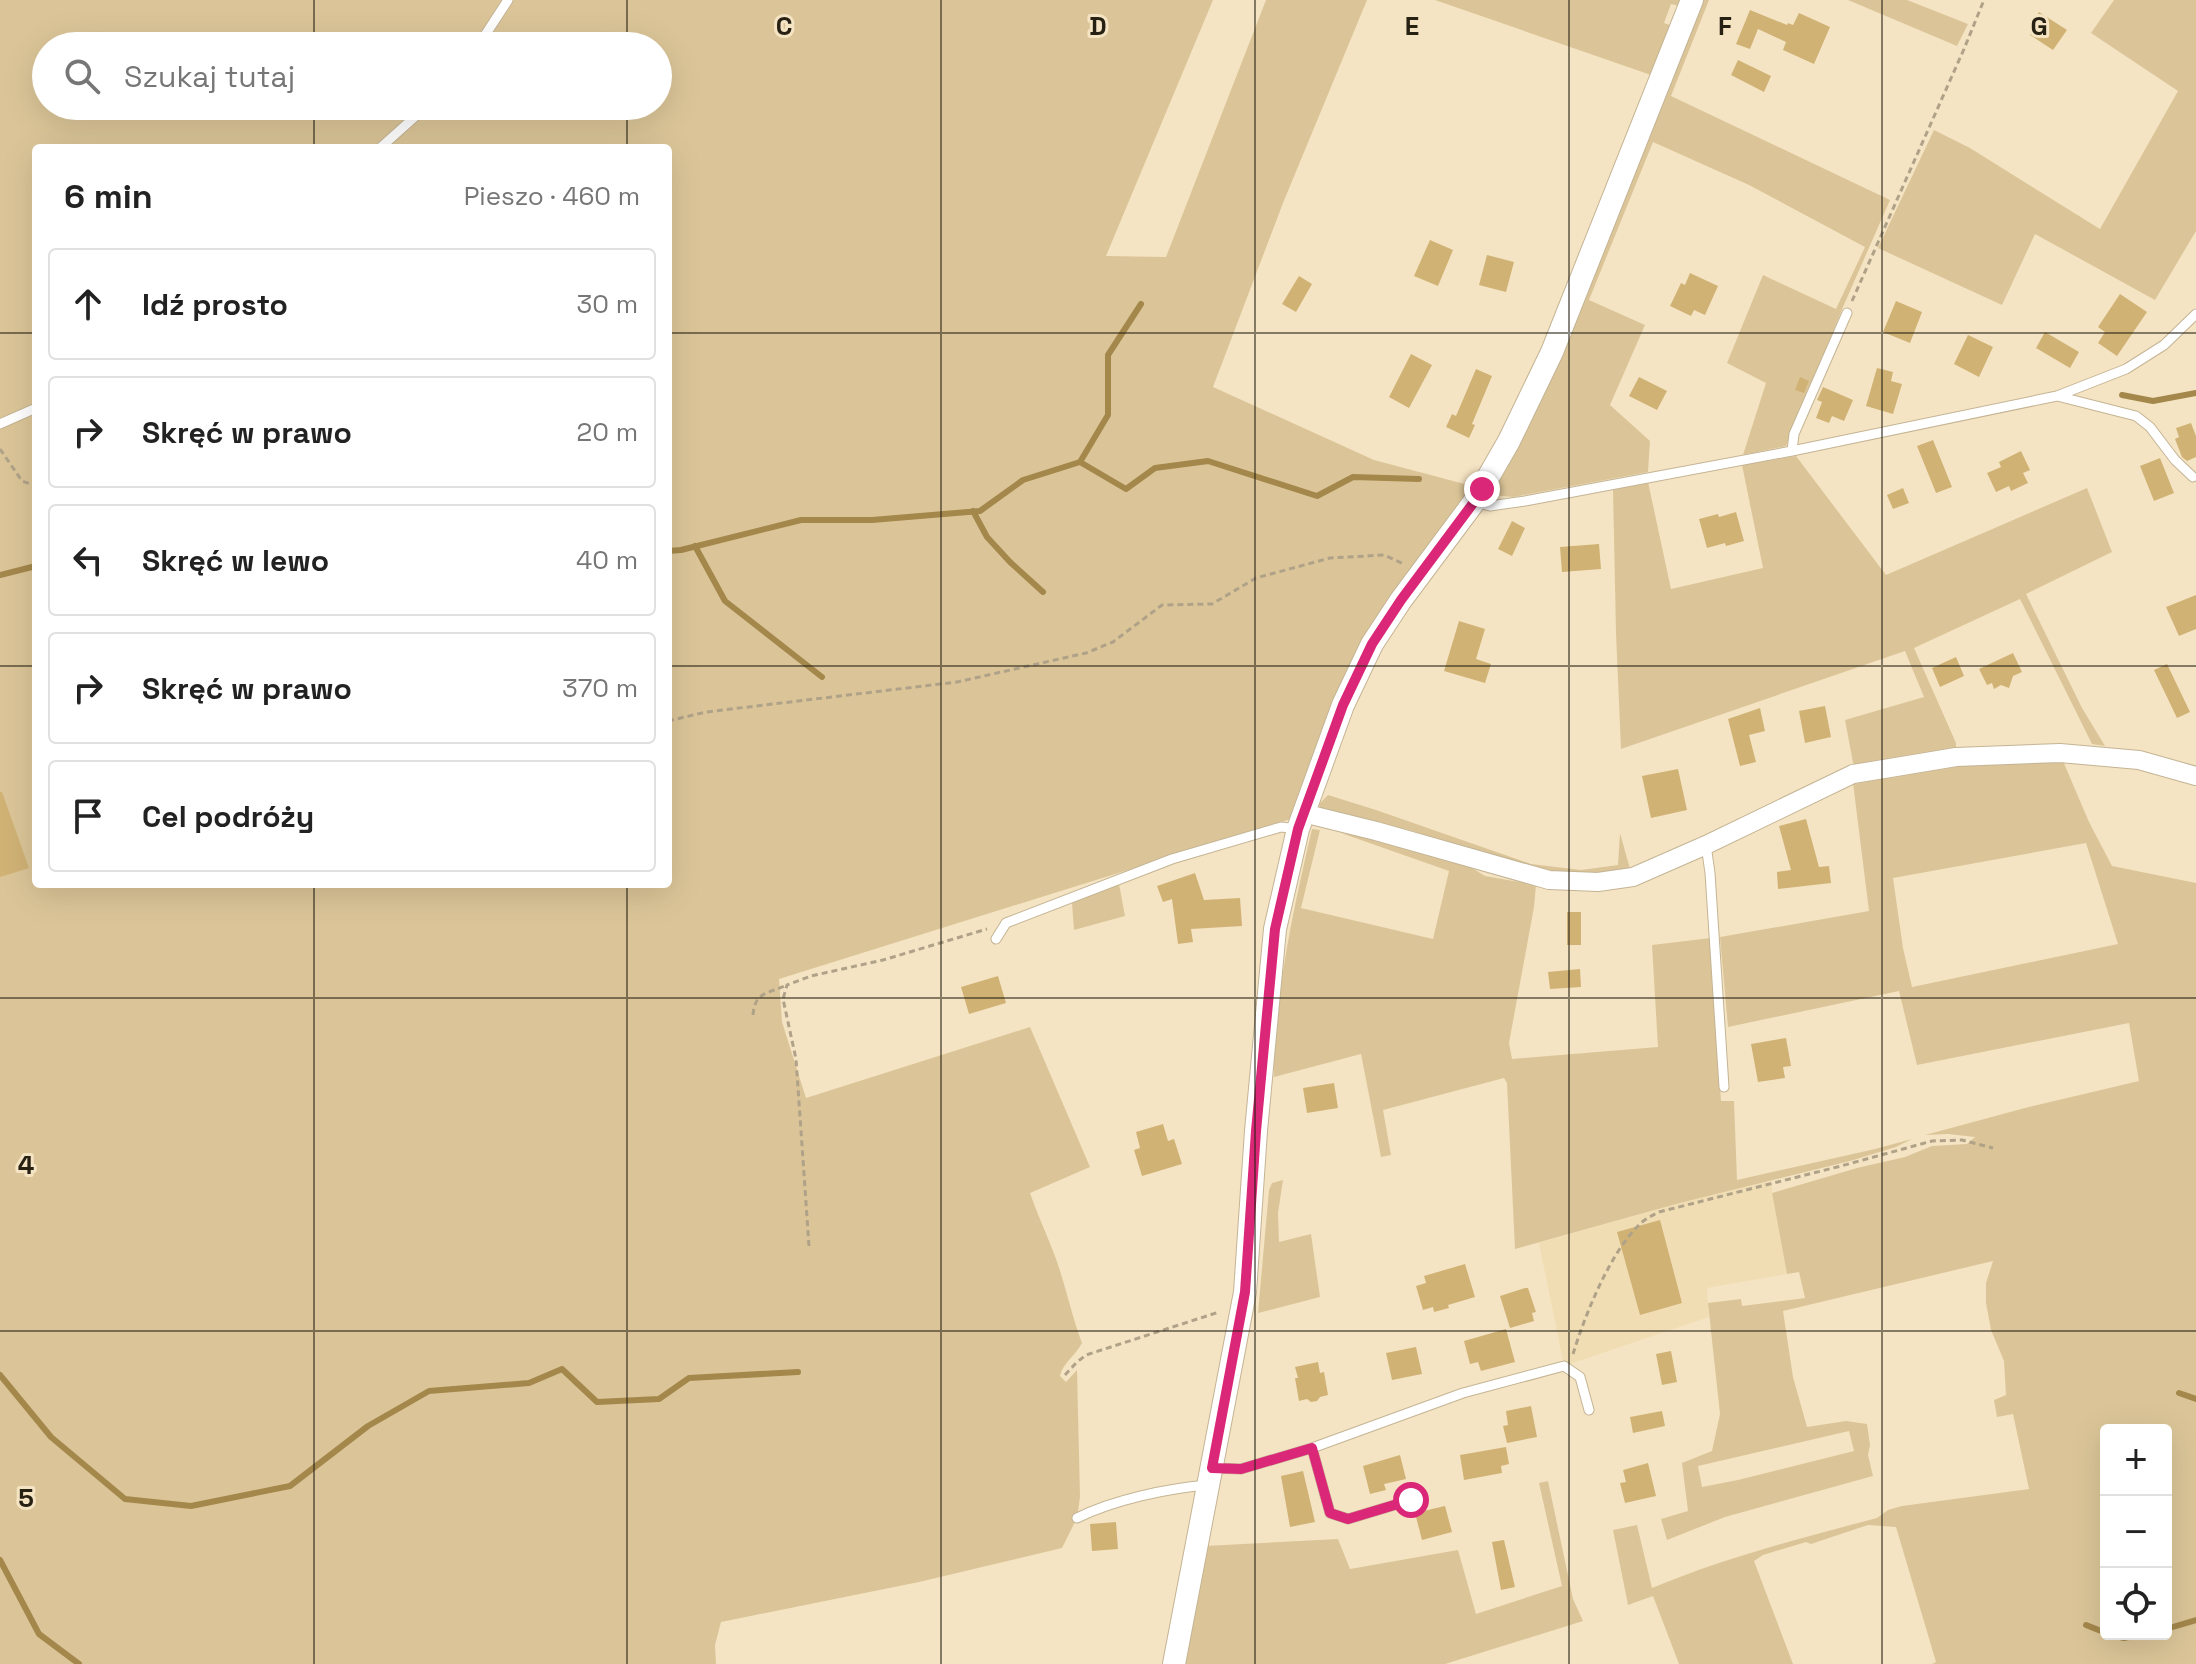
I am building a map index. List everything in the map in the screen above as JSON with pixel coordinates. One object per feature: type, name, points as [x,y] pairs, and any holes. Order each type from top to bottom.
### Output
[{"type":"street","points":[[1174,1664],[1242,1307],[1275,929],[1301,821],[1343,705],[1372,644],[1474,502],[1509,441],[1552,352],[1692,0]]},
{"type":"street","points":[[1301,821],[1376,831],[1549,880],[1598,882],[1633,877],[1853,774],[1956,757],[2060,753],[2139,760],[2190,770]]},
{"type":"lane","points":[[487,32],[508,0]]},
{"type":"lane","points":[[384,144],[411,120]]},
{"type":"lane","points":[[1792,451],[1794,434],[1847,313]]},
{"type":"lane","points":[[1474,502],[1490,506],[1525,501],[1792,451],[2057,396],[2126,369],[2164,345],[2196,314]]},
{"type":"lane","points":[[2057,396],[2136,416],[2150,427],[2175,460],[2193,477]]},
{"type":"lane","points":[[0,424],[32,410]]},
{"type":"lane","points":[[996,939],[1006,923],[1209,847],[1301,821]]},
{"type":"lane","points":[[1706,845],[1724,1087]]},
{"type":"lane","points":[[1077,1518],[1096,1508],[1185,1487],[1210,1476],[1312,1448],[1463,1393],[1564,1366],[1580,1377],[1589,1410]]},
{"type":"lane","points":[[1312,1448],[1330,1513],[1348,1519],[1411,1500]]},
{"type":"path","points":[[1847,313],[1984,0]]},
{"type":"path","points":[[0,449],[22,481],[32,485]]},
{"type":"path","points":[[672,720],[706,712],[957,682],[1086,653],[1113,642],[1162,605],[1212,604],[1256,578],[1330,558],[1384,555],[1422,572]]},
{"type":"path","points":[[753,1015],[759,997],[811,976],[883,960],[1006,923]]},
{"type":"path","points":[[787,985],[783,999],[797,1074],[809,1246]]},
{"type":"path","points":[[1568,1369],[1584,1320],[1626,1240],[1640,1223],[1659,1212],[1932,1141],[1962,1140],[1993,1148]]},
{"type":"path","points":[[1065,1375],[1086,1355],[1242,1307]]},
{"type":"shaded area","points":[[0,0],[502,0],[481,32],[32,32],[32,120],[404,120],[377,144],[32,144],[32,888],[672,888],[672,144],[390,144],[416,120],[672,120],[672,32],[492,32],[512,0],[1213,0],[1106,256],[1166,257],[1266,0],[1367,0],[1283,203],[1213,387],[1374,460],[1472,486],[1424,553],[1291,819],[779,979],[782,1022],[806,1098],[1030,1027],[1090,1167],[1030,1193],[1056,1258],[1082,1343],[1063,1367],[1060,1376],[1066,1382],[1077,1370],[1080,1497],[1077,1518],[1062,1548],[919,1582],[721,1622],[715,1645],[716,1664],[0,1664]]},
{"type":"shaded area","points":[[1435,0],[1681,0],[1679,6],[1671,4],[1664,23],[1673,26],[1651,75]]},
{"type":"shaded area","points":[[1699,0],[1709,0],[1671,96],[1890,200],[1786,446],[1743,455],[1766,383],[1727,363],[1763,275],[1836,309],[1865,247],[1749,185],[1653,142],[1589,300],[1645,325],[1610,405],[1650,441],[1648,472],[1513,497],[1501,496],[1495,491],[1495,485]]},
{"type":"shaded area","points":[[1848,0],[1907,0],[1968,24],[1957,46]]},
{"type":"shaded area","points":[[2114,0],[2196,0],[2196,231],[2155,300],[2035,234],[2002,305],[1878,248],[1934,130],[1970,148],[2100,229],[2178,91],[2091,33]]},
{"type":"shaded area","points":[[1796,456],[1886,575],[2087,488],[2112,552],[2026,594],[2082,708],[2105,746],[2092,744],[2020,599],[1914,648],[1956,743],[1956,752],[1854,768],[1845,720],[1924,697],[1905,651],[1621,749],[1613,489],[1648,482],[1671,589],[1763,568],[1742,465]]},
{"type":"shaded area","points":[[2063,761],[2112,866],[2196,883],[2196,1664],[1932,1664],[1936,1662],[1896,1527],[1868,1525],[1811,1544],[1806,1542],[1763,1555],[1754,1561],[1793,1664],[1679,1664],[1653,1596],[1628,1605],[1613,1530],[1637,1525],[1652,1588],[1735,1558],[1877,1518],[1888,1510],[1902,1506],[2029,1489],[2013,1414],[1997,1417],[1994,1400],[2006,1395],[2004,1361],[1991,1330],[1986,1303],[1986,1283],[1993,1261],[1783,1311],[1793,1377],[1807,1427],[1846,1421],[1867,1424],[1868,1455],[1873,1476],[1725,1517],[1667,1540],[1661,1519],[1688,1511],[1682,1463],[1712,1451],[1720,1414],[1708,1303],[1741,1299],[1742,1306],[1805,1298],[1799,1272],[1787,1274],[1772,1193],[1905,1157],[1932,1146],[1967,1144],[1975,1137],[1925,1135],[2139,1081],[2129,1023],[1917,1065],[1899,991],[1728,1027],[1720,937],[1869,911],[1853,783],[1906,770]],"holes":[[[2086,843],[2118,944],[1912,987],[1893,878]],[[1849,1431],[1854,1451],[1702,1487],[1698,1466]]]},
{"type":"shaded area","points":[[1328,795],[1531,864],[1581,870],[1618,865],[1620,833],[1630,869],[1609,873],[1553,874],[1409,830],[1323,809],[1318,805]]},
{"type":"shaded area","points":[[1312,829],[1320,830],[1301,908],[1433,939],[1449,871],[1341,833],[1388,841],[1464,863],[1485,876],[1536,885],[1509,1043],[1512,1059],[1658,1047],[1652,945],[1711,938],[1721,1101],[1734,1101],[1737,1180],[1912,1139],[1850,1161],[1676,1204],[1515,1249],[1507,1083],[1504,1078],[1383,1110],[1391,1155],[1381,1157],[1361,1054],[1274,1077],[1281,984]]},
{"type":"shaded area","points":[[1119,884],[1125,916],[1074,930],[1072,903]]},
{"type":"shaded area","points":[[1283,1180],[1278,1213],[1279,1242],[1311,1234],[1320,1297],[1258,1313],[1269,1190],[1272,1183]]},
{"type":"shaded area","points":[[1772,1181],[1787,1274],[1707,1288],[1709,1317],[1564,1366],[1539,1243],[1676,1204]]},
{"type":"shaded area","points":[[1548,1481],[1573,1599],[1583,1621],[1445,1664],[1181,1664],[1205,1546],[1338,1539],[1350,1569],[1458,1550],[1476,1614],[1562,1586],[1539,1483]]},
{"type":"building","points":[[1750,10],[1787,25],[1793,25],[1799,13],[1830,27],[1814,64],[1783,50],[1786,42],[1758,29],[1750,49],[1736,44]]},
{"type":"building","points":[[2039,12],[2067,30],[2053,50],[2030,35],[2035,28],[2031,25]]},
{"type":"building","points":[[1738,60],[1771,76],[1764,92],[1731,75]]},
{"type":"building","points":[[1430,240],[1453,250],[1438,286],[1414,276]]},
{"type":"building","points":[[1487,255],[1514,262],[1506,292],[1479,285]]},
{"type":"building","points":[[1690,273],[1718,286],[1705,315],[1694,310],[1691,316],[1670,306],[1681,283],[1685,285]]},
{"type":"building","points":[[1299,276],[1312,284],[1296,312],[1282,304]]},
{"type":"building","points":[[2120,294],[2147,312],[2117,356],[2098,343],[2105,332],[2098,327]]},
{"type":"building","points":[[1896,301],[1922,312],[1910,343],[1883,332]]},
{"type":"building","points":[[2045,332],[2079,352],[2070,368],[2036,348]]},
{"type":"building","points":[[1968,335],[1993,347],[1979,377],[1954,364]]},
{"type":"building","points":[[1411,354],[1432,365],[1409,408],[1389,397]]},
{"type":"building","points":[[1877,368],[1893,372],[1891,381],[1902,384],[1893,414],[1866,406]]},
{"type":"building","points":[[1476,369],[1492,376],[1469,438],[1446,427],[1452,414],[1456,416]]},
{"type":"building","points":[[1639,377],[1667,391],[1657,410],[1629,396]]},
{"type":"building","points":[[1800,377],[1809,381],[1804,393],[1795,390]]},
{"type":"building","points":[[1823,387],[1853,400],[1844,421],[1832,416],[1829,423],[1816,418],[1822,402],[1817,400]]},
{"type":"building","points":[[2191,423],[2196,436],[2196,457],[2187,461],[2182,457],[2175,439],[2179,437],[2176,428]]},
{"type":"building","points":[[1933,440],[1952,487],[1936,493],[1917,446]]},
{"type":"building","points":[[2021,451],[2030,470],[2023,473],[2028,483],[2011,491],[2009,486],[1996,492],[1987,473],[2001,467],[1999,462]]},
{"type":"building","points":[[2160,458],[2174,493],[2154,501],[2140,466]]},
{"type":"building","points":[[1903,488],[1909,503],[1893,509],[1887,495]]},
{"type":"building","points":[[1736,512],[1744,541],[1707,548],[1699,519]]},
{"type":"building","points":[[1512,521],[1525,528],[1512,556],[1498,549]]},
{"type":"building","points":[[1599,544],[1601,569],[1562,572],[1560,547]]},
{"type":"building","points":[[2196,595],[2196,629],[2179,636],[2166,607]]},
{"type":"building","points":[[1459,621],[1485,629],[1476,659],[1491,664],[1485,683],[1444,671]]},
{"type":"building","points":[[2013,653],[2022,672],[2013,676],[2009,688],[2001,685],[1994,689],[1992,683],[1987,685],[1979,669]]},
{"type":"building","points":[[1956,657],[1964,676],[1940,687],[1932,668]]},
{"type":"building","points":[[2167,664],[2190,712],[2177,718],[2154,670]]},
{"type":"building","points":[[1825,706],[1831,737],[1805,743],[1799,711]]},
{"type":"building","points":[[1760,708],[1765,731],[1749,735],[1756,762],[1740,766],[1728,719]]},
{"type":"building","points":[[1678,769],[1687,810],[1651,818],[1642,776]]},
{"type":"building","points":[[0,792],[29,868],[0,877]]},
{"type":"building","points":[[1806,819],[1819,867],[1829,866],[1831,883],[1778,889],[1777,872],[1791,870],[1779,826]]},
{"type":"building","points":[[1195,873],[1204,900],[1240,898],[1242,926],[1191,929],[1193,942],[1178,944],[1172,899],[1163,902],[1157,886]]},
{"type":"building","points":[[1567,912],[1581,912],[1581,945],[1567,945]]},
{"type":"building","points":[[1580,969],[1581,987],[1550,989],[1548,972]]},
{"type":"building","points":[[998,976],[1006,1003],[969,1014],[961,987]]},
{"type":"building","points":[[1786,1038],[1791,1066],[1783,1067],[1785,1078],[1758,1082],[1751,1044]]},
{"type":"building","points":[[1334,1083],[1338,1108],[1307,1113],[1303,1088]]},
{"type":"building","points":[[1163,1124],[1168,1141],[1174,1139],[1182,1164],[1142,1176],[1134,1150],[1140,1148],[1136,1132]]},
{"type":"building","points":[[1660,1220],[1682,1303],[1640,1315],[1617,1232]]},
{"type":"building","points":[[1465,1264],[1475,1297],[1434,1312],[1433,1307],[1423,1310],[1416,1286],[1426,1283],[1424,1276]]},
{"type":"building","points":[[1528,1288],[1536,1312],[1532,1313],[1534,1321],[1510,1328],[1500,1296]]},
{"type":"building","points":[[1506,1329],[1515,1362],[1481,1371],[1478,1362],[1470,1364],[1464,1341]]},
{"type":"building","points":[[1416,1347],[1422,1374],[1392,1380],[1386,1353]]},
{"type":"building","points":[[1671,1351],[1677,1382],[1662,1385],[1656,1354]]},
{"type":"building","points":[[1318,1362],[1320,1373],[1324,1372],[1328,1395],[1317,1401],[1299,1401],[1295,1367]]},
{"type":"building","points":[[1531,1406],[1537,1437],[1507,1443],[1503,1426],[1508,1425],[1506,1411]]},
{"type":"building","points":[[1662,1411],[1665,1426],[1633,1433],[1630,1417]]},
{"type":"building","points":[[1506,1447],[1509,1464],[1501,1466],[1502,1473],[1464,1480],[1460,1455]]},
{"type":"building","points":[[1400,1455],[1406,1479],[1384,1484],[1386,1490],[1370,1494],[1363,1466]]},
{"type":"building","points":[[1648,1463],[1656,1496],[1625,1503],[1620,1483],[1626,1482],[1623,1470]]},
{"type":"building","points":[[1303,1471],[1315,1522],[1290,1527],[1281,1476]]},
{"type":"building","points":[[1445,1506],[1452,1532],[1422,1540],[1415,1513]]},
{"type":"building","points":[[1116,1522],[1118,1549],[1092,1551],[1090,1524]]},
{"type":"building","points":[[1504,1540],[1515,1587],[1501,1590],[1492,1542]]},
{"type":"waterway","points":[[1080,462],[1108,415],[1108,355],[1141,304]]},
{"type":"waterway","points":[[2122,395],[2153,401],[2196,393]]},
{"type":"waterway","points":[[672,551],[801,520],[872,520],[980,511],[1023,480],[1080,462],[1126,489],[1155,468],[1208,461],[1317,496],[1353,477],[1419,479]]},
{"type":"waterway","points":[[973,511],[987,537],[1043,592]]},
{"type":"waterway","points":[[695,546],[725,601],[822,677]]},
{"type":"waterway","points":[[0,575],[32,567]]},
{"type":"waterway","points":[[0,1375],[51,1437],[125,1499],[191,1506],[290,1486],[368,1426],[429,1391],[529,1383],[562,1369],[597,1402],[659,1399],[689,1378],[798,1372]]},
{"type":"waterway","points":[[2179,1393],[2196,1399]]},
{"type":"waterway","points":[[0,1560],[39,1634],[79,1664]]},
{"type":"waterway","points":[[2172,1627],[2196,1620]]},
{"type":"waterway","points":[[2086,1625],[2100,1631]]},
{"type":"route","points":[[1411,1500],[1348,1519],[1330,1513],[1312,1448],[1241,1469],[1212,1468],[1245,1292],[1265,1019],[1275,929],[1298,829],[1343,705],[1372,644],[1482,489]]}]
